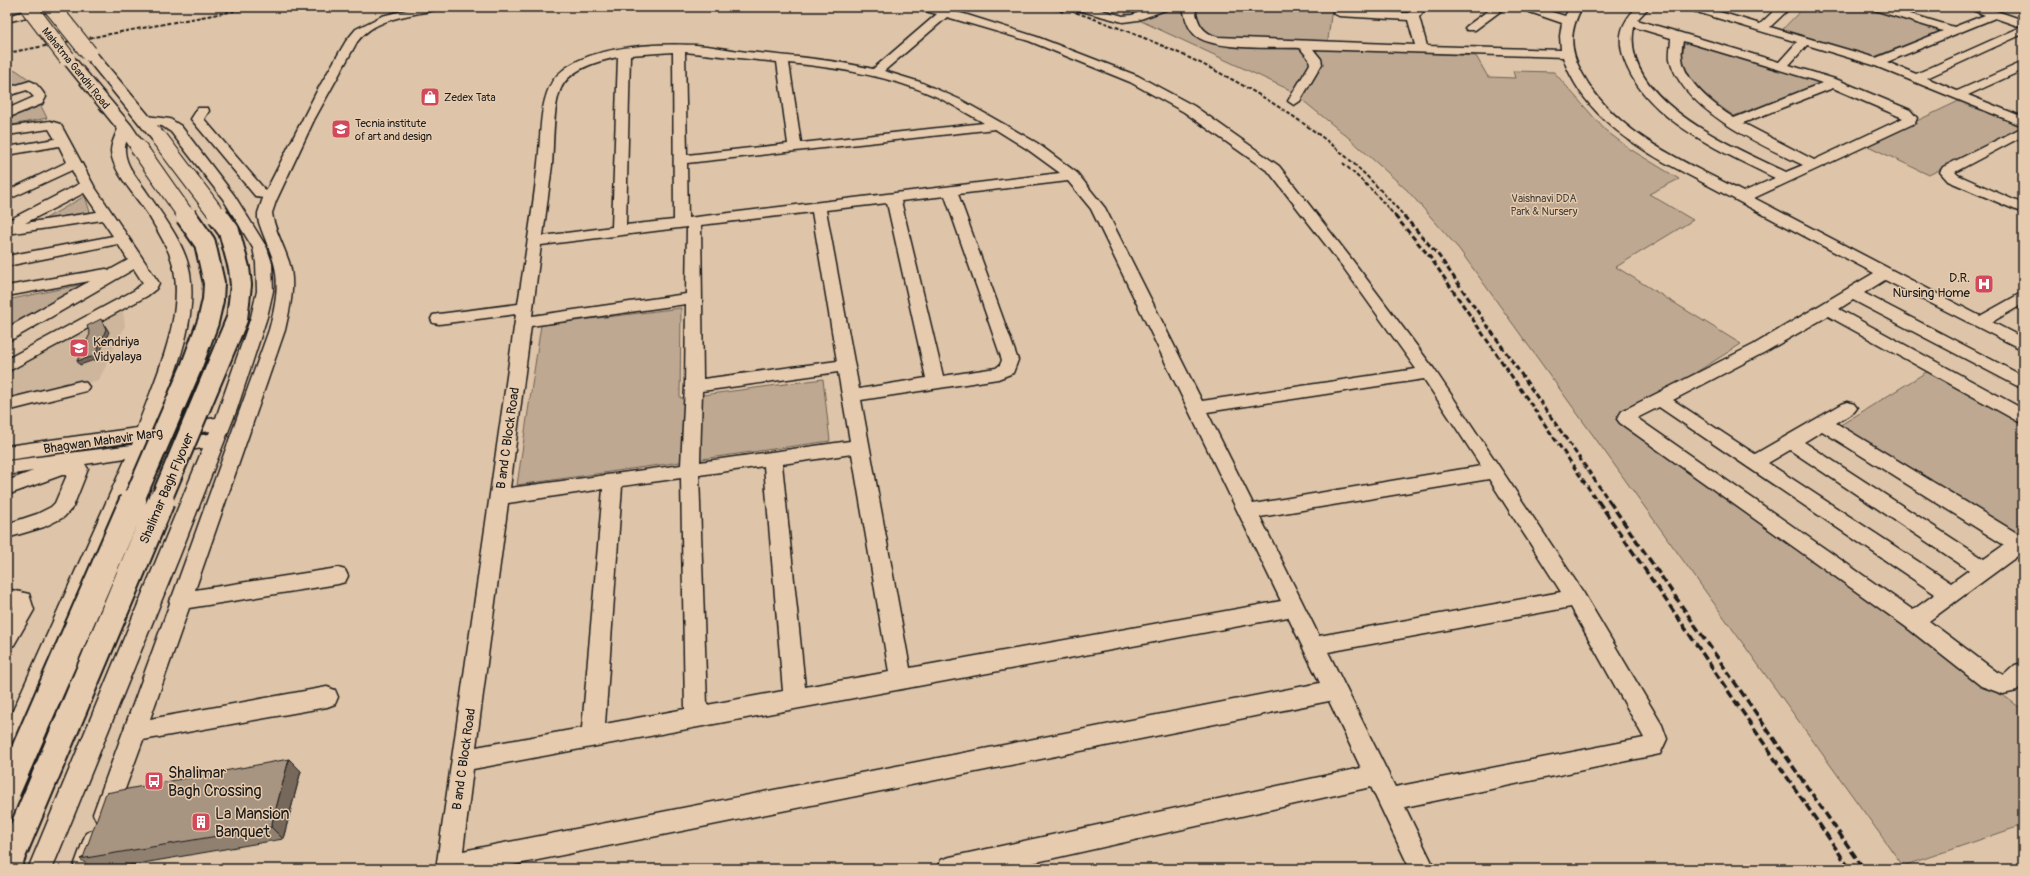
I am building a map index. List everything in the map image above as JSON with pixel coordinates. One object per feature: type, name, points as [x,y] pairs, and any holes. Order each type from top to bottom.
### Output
[{"type":"main road","name":"Mahatma Gandhi Road","points":[[29,7],[125,128]]},
{"type":"main road","name":"Mahatma Gandhi Road","points":[[53,7],[146,120]]},
{"type":"main road","name":"Shalimar Bagh Flyover","points":[[7,867],[217,368],[237,319],[240,304],[239,268],[229,232],[165,131],[146,120]]},
{"type":"main road","name":"Shalimar Bagh Flyover","points":[[7,791],[191,368],[208,322],[213,300],[214,283],[205,242],[125,128]]},
{"type":"street","points":[[7,19],[53,7]]},
{"type":"street","points":[[85,869],[196,553],[277,330],[284,289],[283,265],[265,214],[267,193],[300,136],[354,36],[366,27],[382,20],[434,7]]},
{"type":"street","points":[[920,7],[946,12],[1033,39],[1134,79],[1194,112],[1274,169],[1284,179],[1428,373],[1494,471],[1576,598],[1654,732],[1656,739],[1652,747],[1388,799]]},
{"type":"street","points":[[1078,7],[1116,18],[1127,19],[1134,18],[1164,7]]},
{"type":"street","points":[[1189,7],[1193,24],[1197,32],[1215,41],[1567,54]]},
{"type":"street","points":[[1395,7],[1416,12]]},
{"type":"street","points":[[1471,28],[1500,7]]},
{"type":"street","points":[[1525,7],[1568,21]]},
{"type":"street","points":[[1576,7],[1568,21],[1565,34],[1567,54],[1574,70],[1595,101],[1617,125],[1651,148],[1742,198],[1885,274],[2023,344]]},
{"type":"street","points":[[1643,7],[1630,22],[1626,38],[1628,56],[1634,71],[1674,115],[1710,139],[1786,178]]},
{"type":"street","points":[[1762,28],[1785,7]]},
{"type":"street","points":[[1875,7],[1896,10],[1955,31]]},
{"type":"street","points":[[1974,7],[2023,24]]},
{"type":"street","points":[[1696,8],[1735,15],[1762,28],[1877,62],[2023,122]]},
{"type":"street","points":[[875,73],[946,12]]},
{"type":"street","points":[[1416,12],[1422,49]]},
{"type":"street","points":[[1339,13],[1416,12]]},
{"type":"street","points":[[1877,62],[1996,14]]},
{"type":"street","points":[[1630,22],[1782,66],[1834,83],[1905,113],[1911,118],[1910,120],[1742,198]]},
{"type":"street","points":[[1917,78],[2023,30]]},
{"type":"street","points":[[1677,36],[1674,45],[1677,63],[1683,78],[1710,106],[1733,122],[1814,165]]},
{"type":"street","points":[[1782,66],[1804,41]]},
{"type":"street","points":[[1294,101],[1316,64],[1315,59],[1303,44]]},
{"type":"street","points":[[679,48],[680,160],[688,223],[694,298],[694,386],[690,469],[696,717]]},
{"type":"street","name":"B and C Block Road","points":[[448,868],[545,164],[550,105],[558,82],[566,74],[588,62],[624,52],[679,48],[821,62],[875,73],[940,94],[1036,148],[1072,176],[1087,191],[1098,208],[1423,869]]},
{"type":"street","points":[[619,231],[624,52]]},
{"type":"street","points":[[782,58],[795,147]]},
{"type":"street","points":[[1958,95],[2023,66]]},
{"type":"street","points":[[1733,122],[1834,83]]},
{"type":"street","points":[[7,92],[30,85],[40,99],[7,114]]},
{"type":"street","points":[[203,111],[196,119],[267,193]]},
{"type":"street","points":[[680,160],[997,125]]},
{"type":"street","points":[[7,131],[53,126],[56,143],[74,164],[150,283],[146,289],[7,366]]},
{"type":"street","points":[[7,750],[142,442],[180,330],[184,298],[182,273],[177,254],[160,223],[122,166],[118,150],[125,128]]},
{"type":"street","points":[[40,869],[222,423],[256,327],[265,291],[263,254],[229,198],[176,129],[165,131]]},
{"type":"street","points":[[2023,131],[1948,170],[1947,172],[1953,178],[2023,209]]},
{"type":"street","points":[[7,151],[56,143]]},
{"type":"street","points":[[7,165],[56,143]]},
{"type":"street","points":[[7,196],[74,164]]},
{"type":"street","points":[[534,241],[1072,176]]},
{"type":"street","points":[[7,226],[87,186]]},
{"type":"street","points":[[851,396],[1004,372],[1009,367],[1010,360],[950,191]]},
{"type":"street","points":[[229,198],[267,193]]},
{"type":"street","points":[[893,198],[936,383]]},
{"type":"street","points":[[818,207],[901,680]]},
{"type":"street","points":[[7,230],[107,216]]},
{"type":"street","points":[[7,261],[122,239]]},
{"type":"street","points":[[7,335],[136,262]]},
{"type":"street","points":[[7,291],[119,272]]},
{"type":"street","points":[[1885,274],[1829,310],[1660,400],[1628,415],[1626,419],[1913,621],[1988,679],[2003,686],[2009,684],[2023,672]]},
{"type":"street","points":[[265,291],[284,289]]},
{"type":"street","points":[[1854,294],[2023,383]]},
{"type":"street","points":[[1980,322],[2023,297]]},
{"type":"street","points":[[439,319],[524,315],[694,298]]},
{"type":"street","points":[[1829,310],[2023,417]]},
{"type":"street","points":[[174,345],[191,355],[218,352],[243,340],[256,327]]},
{"type":"street","points":[[694,386],[846,365]]},
{"type":"street","points":[[1196,408],[1428,373]]},
{"type":"street","points":[[7,406],[80,387]]},
{"type":"street","points":[[1660,400],[1756,462],[1952,594]]},
{"type":"street","points":[[1756,462],[1848,408]]},
{"type":"street","name":"Bhagwan Mahavir Marg","points":[[7,468],[142,442],[222,423]]},
{"type":"street","points":[[1822,423],[2022,543],[1913,621]]},
{"type":"street","name":"Bhagwan Mahavir Marg","points":[[7,453],[142,442],[215,440]]},
{"type":"street","points":[[1790,441],[1985,570]]},
{"type":"street","points":[[499,497],[860,446]]},
{"type":"street","points":[[772,458],[795,699]]},
{"type":"street","points":[[7,488],[61,468],[79,469],[63,507],[59,511],[52,515],[7,531]]},
{"type":"street","points":[[1248,512],[1494,471]]},
{"type":"street","points":[[593,736],[613,480]]},
{"type":"street","points":[[168,558],[196,553]]},
{"type":"street","points":[[179,601],[338,576]]},
{"type":"street","points":[[7,597],[22,600],[24,610],[7,639]]},
{"type":"street","points":[[1314,646],[1576,598]]},
{"type":"street","points":[[463,760],[1294,607]]},
{"type":"street","points":[[448,868],[1335,690]]},
{"type":"street","points":[[133,732],[326,697]]},
{"type":"street","points":[[950,869],[1378,775]]},
{"type":"shaded area","name":"Kendriya Vidyalaya","points":[[122,303],[125,326],[99,380],[7,403],[7,370]]},
{"type":"green space","name":"Vaishnavi DDA Park & Nursery","points":[[1124,7],[1332,7],[1327,48],[1476,56],[1488,77],[1515,78],[1513,71],[1554,72],[1605,130],[1630,149],[1679,179],[1649,194],[1693,220],[1616,267],[1741,344],[1627,416],[2023,710],[2023,825],[1903,866],[1459,249],[1407,190],[1349,138],[1290,90],[1126,14]]},
{"type":"green space","points":[[1804,7],[1863,7],[1945,30],[1871,58],[1780,32]]},
{"type":"green space","points":[[1684,42],[1817,81],[1822,84],[1734,116],[1710,99],[1696,85],[1686,68],[1683,58]]},
{"type":"green space","points":[[16,70],[30,80],[7,89],[7,72]]},
{"type":"green space","points":[[1961,100],[2023,127],[1929,175],[1866,145]]},
{"type":"green space","points":[[39,102],[47,118],[7,126],[7,116]]},
{"type":"green space","points":[[85,196],[90,212],[43,220]]},
{"type":"green space","points":[[89,283],[7,326],[7,300]]},
{"type":"green space","points":[[681,308],[680,398],[823,379],[830,441],[517,485],[541,325]]},
{"type":"green space","points":[[1928,371],[2023,424],[2023,529],[2014,536],[1839,426]]},
{"type":"building","points":[[101,319],[106,329],[95,356],[77,361],[90,334],[87,326]]},
{"type":"building","name":"La Mansion Banquet","points":[[289,759],[271,827],[80,859],[83,858],[106,793]]},
{"type":"railway","points":[[7,53],[256,7]]},
{"type":"railway","points":[[1048,7],[1064,12]]},
{"type":"railway","points":[[1059,7],[1163,46],[1196,61],[1261,96],[1322,137],[1345,155],[1405,217]]},
{"type":"railway","points":[[1343,163],[1375,193],[1396,217]]},
{"type":"railway","points":[[1395,216],[1430,257],[1598,502]]},
{"type":"railway","points":[[1404,216],[1439,256],[1610,502]]},
{"type":"railway","points":[[1598,501],[1850,869]]},
{"type":"railway","points":[[1609,501],[1864,869]]},
{"type":"place","name":"Zedex Tata","points":[[430,97]]},
{"type":"place","name":"Tecnia institute of art and design","points":[[341,129]]},
{"type":"place","name":"D.R. Nursing Home","points":[[1984,284]]},
{"type":"place","name":"Kendriya Vidyalaya","points":[[79,348]]},
{"type":"place","name":"Shalimar Bagh Crossing","points":[[154,781]]},
{"type":"place","name":"La Mansion Banquet","points":[[201,822]]}]
